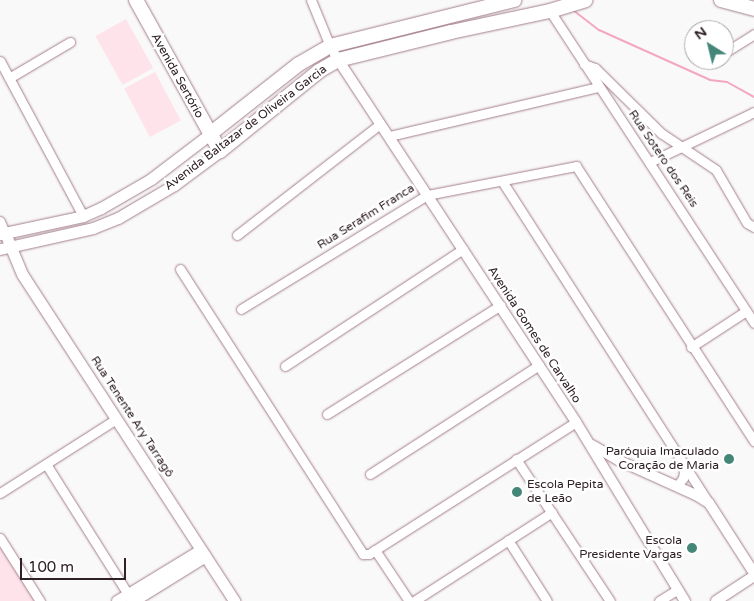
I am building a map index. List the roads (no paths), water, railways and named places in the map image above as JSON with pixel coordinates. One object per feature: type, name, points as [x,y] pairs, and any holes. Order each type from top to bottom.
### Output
[{"type":"main road","name":"Avenida Sertório","points":[[136,0],[220,151]]},
{"type":"main road","name":"Avenida Baltazar de Oliveira Garcia","points":[[2,230],[83,216],[151,179],[299,64],[327,39],[514,0]]},
{"type":"main road","points":[[721,0],[754,9]]},
{"type":"main road","name":"Avenida Baltazar de Oliveira Garcia","points":[[5,248],[93,228],[118,218],[174,185],[220,151],[319,71],[338,60],[580,2]]},
{"type":"main road","name":"Rua Tenente Ary Tarragô","points":[[2,230],[5,248],[234,601]]},
{"type":"street","points":[[311,0],[327,39]]},
{"type":"street","name":"Rua Sotero dos Reis","points":[[552,10],[598,87],[650,162],[754,323]]},
{"type":"street","points":[[734,47],[754,34]]},
{"type":"street","name":"Avenida Gomes de Carvalho","points":[[327,39],[338,60],[589,443],[618,460],[677,486],[709,503],[754,574]]},
{"type":"street","points":[[9,78],[70,42]]},
{"type":"street","points":[[0,61],[83,216]]},
{"type":"street","points":[[584,64],[595,68],[661,134],[719,173],[747,223],[754,227]]},
{"type":"street","points":[[389,136],[598,87]]},
{"type":"street","points":[[650,162],[754,112]]},
{"type":"street","points":[[237,235],[380,124]]},
{"type":"street","name":"Rua Serafim Franca","points":[[241,309],[427,195],[576,166],[691,347]]},
{"type":"street","points":[[502,181],[709,503]]},
{"type":"street","points":[[285,366],[463,249]]},
{"type":"street","points":[[180,269],[359,549],[365,554],[375,550],[576,422]]},
{"type":"street","points":[[327,414],[501,306]]},
{"type":"street","points":[[746,311],[691,347],[754,441]]},
{"type":"street","points":[[370,474],[539,365]]},
{"type":"street","points":[[0,493],[116,419]]},
{"type":"street","points":[[589,443],[685,601]]},
{"type":"street","points":[[516,459],[610,601]]},
{"type":"street","points":[[46,464],[132,599]]},
{"type":"street","points":[[677,486],[683,478],[685,465]]},
{"type":"street","points":[[414,601],[552,512]]},
{"type":"street","points":[[0,538],[40,601]]},
{"type":"street","points":[[508,540],[547,601]]},
{"type":"street","points":[[375,550],[409,601]]},
{"type":"street","points":[[117,601],[132,599],[203,553]]},
{"type":"street","points":[[716,601],[754,574]]},
{"type":"street","points":[[660,601],[678,589]]},
{"type":"waterway","points":[[573,10],[599,30],[710,80],[727,82],[754,97]]},
{"type":"place","name":"Paróquia Imaculado Coração de Maria","points":[[729,459]]},
{"type":"place","name":"Escola Pepita de Leão","points":[[517,492]]},
{"type":"place","name":"Escola Presidente Vargas","points":[[692,548]]}]
